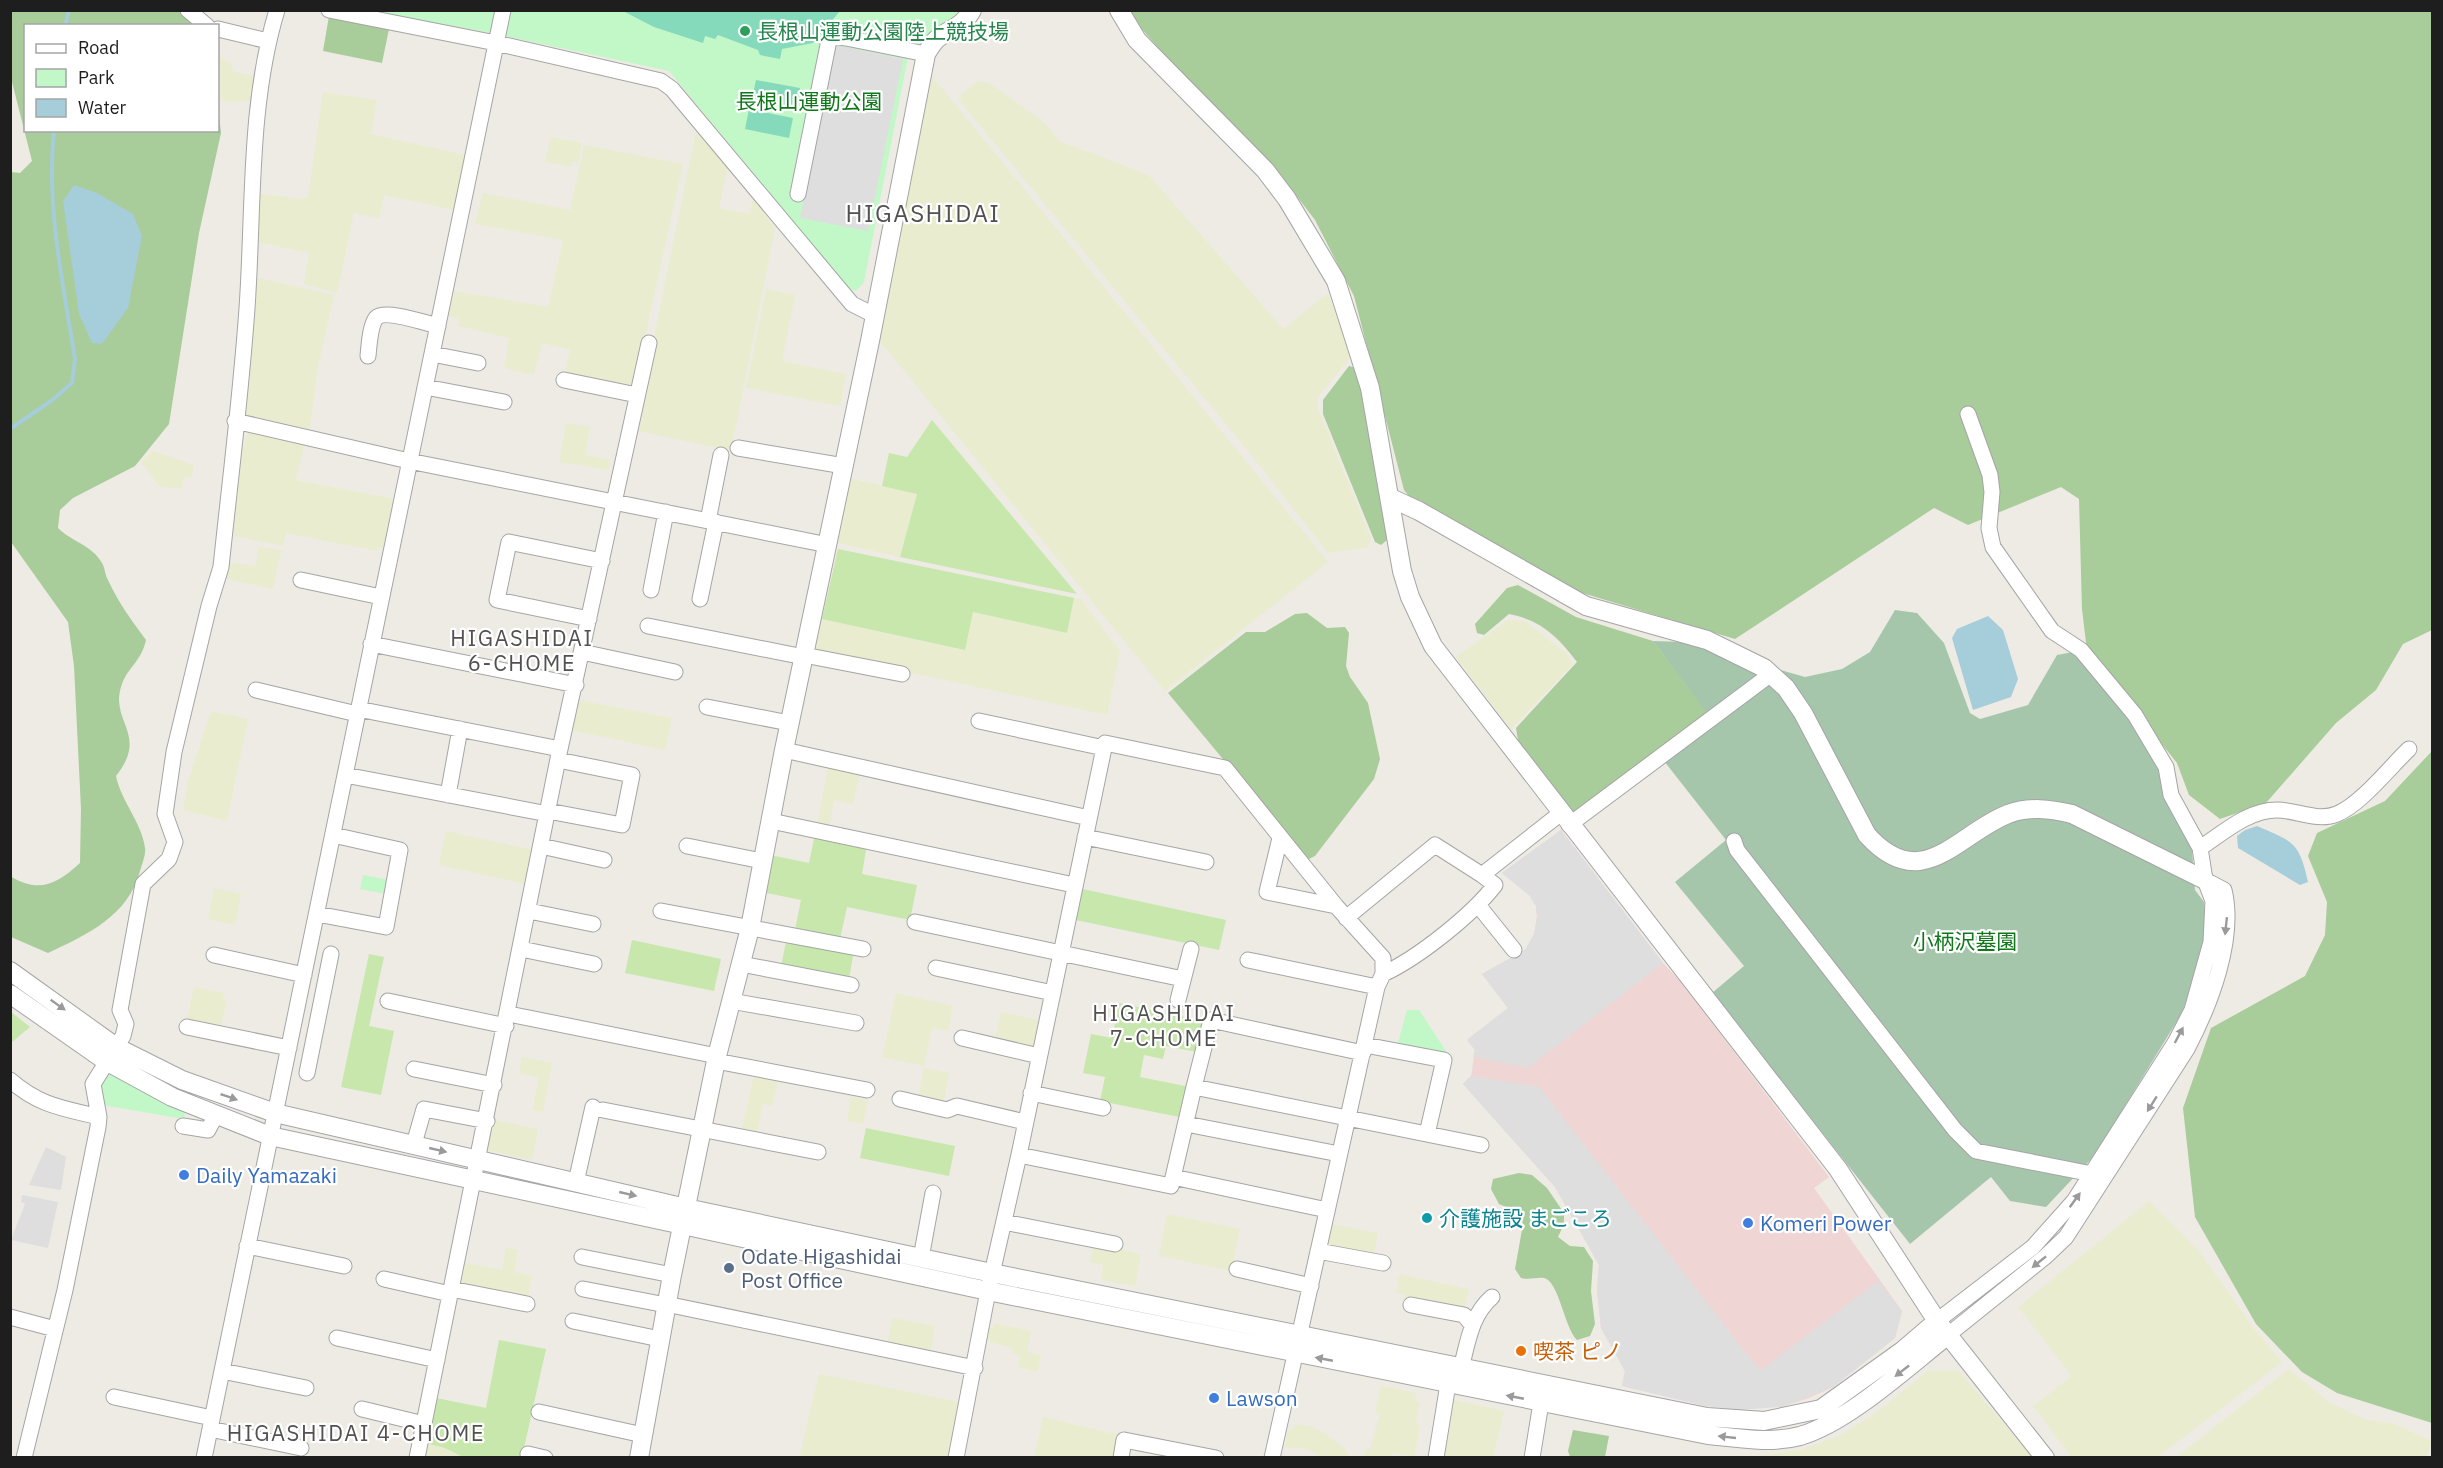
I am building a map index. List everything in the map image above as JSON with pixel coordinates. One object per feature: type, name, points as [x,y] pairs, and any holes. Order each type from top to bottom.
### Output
[{"type":"street","points":[[188,10],[205,24]]},
{"type":"street","points":[[24,1458],[55,1329],[99,1117],[93,1084],[123,1036],[126,1024],[120,1010],[143,884],[169,859],[175,842],[165,814],[174,752],[209,606],[221,567],[247,308],[253,177],[268,41],[277,10]]},
{"type":"street","points":[[329,10],[496,43],[661,81],[672,88],[852,304],[874,315]]},
{"type":"street","points":[[204,1458],[503,10]]},
{"type":"street","points":[[639,1458],[666,1305],[702,1128],[750,928],[789,723],[828,545],[926,54],[936,39],[952,30],[968,17],[972,10]]},
{"type":"street","points":[[1119,10],[1137,40],[1265,170],[1287,199],[1336,281],[1370,388],[1402,571],[1410,597],[1433,646],[1838,1168],[1942,1328],[2045,1458]]},
{"type":"street","points":[[219,29],[268,41]]},
{"type":"street","points":[[798,194],[829,40],[834,36],[926,54]]},
{"type":"street","points":[[368,356],[374,321],[378,316],[387,314],[438,326]]},
{"type":"street","points":[[417,1458],[559,755],[649,343]]},
{"type":"street","points":[[432,354],[478,363]]},
{"type":"street","points":[[564,380],[637,398]]},
{"type":"street","points":[[425,387],[504,402]]},
{"type":"street","points":[[573,392],[637,398]]},
{"type":"street","points":[[10,971],[111,1054],[172,1097],[270,1136],[988,1292],[1298,1345],[1461,1368],[1707,1417],[1764,1421],[1821,1408],[1902,1351],[1942,1328],[2045,1257],[2066,1237],[2192,1011],[2211,942],[2212,901],[2205,880],[2200,848],[2171,795],[2166,767],[2136,715],[2081,650],[2052,631],[1993,547],[1989,528],[1992,492],[1990,475],[1968,414]]},
{"type":"street","points":[[235,421],[410,461],[828,545]]},
{"type":"street","points":[[738,448],[844,466]]},
{"type":"street","points":[[700,599],[721,455]]},
{"type":"street","points":[[1391,498],[1419,511],[1586,606],[1707,640],[1738,653],[1771,674],[1786,688],[1803,713],[1867,835],[1879,848],[1897,858],[1919,861],[1940,856],[2007,815],[2029,808],[2050,809],[2072,814],[2205,880]]},
{"type":"street","points":[[651,590],[666,512]]},
{"type":"street","points":[[590,619],[497,600],[509,542],[602,561]]},
{"type":"street","points":[[301,580],[381,597]]},
{"type":"street","points":[[648,626],[902,674]]},
{"type":"street","points":[[371,644],[576,685]]},
{"type":"street","points":[[582,652],[675,672]]},
{"type":"street","points":[[1482,875],[1771,674]]},
{"type":"street","points":[[256,690],[460,729],[632,775],[622,825],[345,775]]},
{"type":"street","points":[[707,707],[789,723]]},
{"type":"street","points":[[979,721],[1104,748]]},
{"type":"street","points":[[448,795],[460,729]]},
{"type":"street","points":[[956,1458],[988,1292],[1019,1155],[1059,954],[1105,742],[1225,768],[1341,912],[1383,958],[1380,980],[1272,1458]]},
{"type":"street","points":[[784,750],[1089,818]]},
{"type":"street","points":[[2200,848],[2251,815],[2277,810],[2311,816],[2334,815],[2348,808],[2409,750]]},
{"type":"street","points":[[771,821],[1074,885]]},
{"type":"street","points":[[317,914],[386,927],[400,850],[333,835]]},
{"type":"street","points":[[1085,837],[1206,862]]},
{"type":"street","points":[[1280,838],[1267,892],[1341,912]]},
{"type":"street","points":[[1734,841],[1737,850],[1955,1130],[1976,1151],[2098,1178]]},
{"type":"street","points":[[1248,960],[1380,980],[1478,905],[1495,885],[1435,845],[1341,912]]},
{"type":"street","points":[[541,846],[604,860]]},
{"type":"street","points":[[687,846],[762,861]]},
{"type":"street","points":[[1478,905],[1514,950]]},
{"type":"street","points":[[661,910],[863,949]]},
{"type":"street","points":[[529,911],[593,924]]},
{"type":"street","points":[[915,922],[1183,979]]},
{"type":"street","points":[[521,949],[594,964]]},
{"type":"street","points":[[1178,1000],[1191,949]]},
{"type":"street","points":[[307,1073],[331,954]]},
{"type":"street","points":[[214,955],[304,975]]},
{"type":"street","points":[[741,964],[851,985]]},
{"type":"street","points":[[936,968],[1053,993]]},
{"type":"street","points":[[10,994],[111,1054],[275,1113],[686,1208],[992,1273],[1298,1345],[1448,1384],[1708,1435],[1757,1441],[1798,1436],[1823,1428],[1879,1389],[1942,1328]]},
{"type":"street","points":[[387,1001],[507,1020],[867,1090]]},
{"type":"street","points":[[731,1001],[856,1023]]},
{"type":"street","points":[[298,1006],[320,1010]]},
{"type":"street","points":[[1019,1155],[1171,1185],[1211,1020],[1364,1049],[1444,1060],[1427,1134]]},
{"type":"street","points":[[187,1027],[289,1048]]},
{"type":"street","points":[[962,1038],[1039,1056]]},
{"type":"street","points":[[414,1069],[494,1085]]},
{"type":"street","points":[[10,1080],[30,1096],[54,1107],[99,1117]]},
{"type":"street","points":[[1194,1087],[1481,1145]]},
{"type":"street","points":[[1031,1093],[1103,1108]]},
{"type":"street","points":[[900,1099],[946,1110],[957,1106],[1025,1122]]},
{"type":"street","points":[[576,1182],[598,1108],[818,1152]]},
{"type":"street","points":[[414,1144],[424,1109],[487,1120]]},
{"type":"street","points":[[183,1126],[208,1130],[216,1115]]},
{"type":"street","points":[[1186,1124],[1339,1154]]},
{"type":"street","points":[[1173,1177],[1327,1210]]},
{"type":"street","points":[[921,1258],[933,1193]]},
{"type":"street","points":[[1004,1222],[1115,1244]]},
{"type":"street","points":[[248,1246],[344,1266]]},
{"type":"street","points":[[1318,1251],[1383,1263]]},
{"type":"street","points":[[582,1257],[672,1275]]},
{"type":"street","points":[[1237,1269],[1311,1286]]},
{"type":"street","points":[[384,1279],[527,1304]]},
{"type":"street","points":[[583,1289],[975,1368]]},
{"type":"street","points":[[1461,1368],[1472,1325],[1482,1306],[1492,1297]]},
{"type":"street","points":[[1411,1305],[1464,1316],[1472,1325]]},
{"type":"street","points":[[10,1317],[55,1329]]},
{"type":"street","points":[[573,1321],[660,1339]]},
{"type":"street","points":[[337,1338],[437,1360]]},
{"type":"street","points":[[222,1371],[306,1388]]},
{"type":"street","points":[[1433,1456],[1448,1384]]},
{"type":"street","points":[[114,1397],[301,1448]]},
{"type":"street","points":[[1532,1458],[1541,1403]]},
{"type":"street","points":[[362,1409],[424,1424]]},
{"type":"street","points":[[539,1412],[643,1435]]},
{"type":"street","points":[[1120,1458],[1124,1440],[1215,1458]]},
{"type":"street","points":[[528,1454],[545,1458]]},
{"type":"shaded area","points":[[836,45],[903,59],[868,231],[800,218]]},
{"type":"shaded area","points":[[1561,830],[1663,963],[1681,982],[1829,1177],[1814,1188],[1902,1311],[1895,1338],[1833,1387],[1781,1407],[1706,1406],[1622,1386],[1625,1371],[1601,1328],[1597,1290],[1599,1265],[1555,1187],[1463,1084],[1471,1076],[1475,1050],[1467,1040],[1508,1008],[1482,974],[1525,950],[1534,935],[1536,906],[1530,896],[1502,873]]},
{"type":"shaded area","points":[[1561,830],[1663,963],[1528,1068],[1473,1057],[1475,1050],[1467,1040],[1508,1008],[1482,974],[1525,950],[1534,934],[1537,917],[1536,906],[1530,896],[1502,873]]},
{"type":"shaded area","points":[[1471,1076],[1539,1087],[1760,1371],[1878,1281],[1902,1311],[1895,1338],[1833,1387],[1781,1407],[1737,1410],[1706,1406],[1622,1386],[1625,1371],[1601,1328],[1597,1290],[1599,1265],[1555,1187],[1463,1084]]},
{"type":"shaded area","points":[[46,1147],[66,1157],[61,1190],[29,1185]]},
{"type":"shaded area","points":[[22,1195],[58,1202],[48,1248],[11,1240],[25,1204],[21,1202]]},
{"type":"green space","points":[[11,11],[196,11],[194,24],[24,24],[24,129],[11,78]]},
{"type":"green space","name":"長根山運動公園","points":[[365,11],[962,11],[908,57],[864,282],[856,291],[849,289],[669,71],[476,30]]},
{"type":"green space","name":"長根山運動公園陸上競技場","points":[[623,11],[840,11],[813,43],[782,49],[780,59],[760,55],[758,50],[718,35],[715,39],[705,36],[703,43],[654,27]]},
{"type":"green space","points":[[1126,11],[2432,11],[2432,630],[2403,644],[2376,690],[2336,723],[2266,803],[2220,819],[2189,795],[2177,763],[2087,651],[2082,609],[2079,499],[2061,487],[1968,525],[1934,508],[1735,639],[1579,592],[1416,505],[1404,490],[1354,296],[1315,220],[1273,165],[1197,92]]},
{"type":"green space","points":[[329,16],[389,29],[382,63],[323,51]]},
{"type":"green space","points":[[219,47],[221,59],[231,63],[233,71],[257,77],[254,98],[251,101],[227,102],[219,98]]},
{"type":"green space","points":[[932,76],[1328,562],[1165,691],[878,339]]},
{"type":"green space","points":[[756,80],[800,88],[796,108],[752,99]]},
{"type":"green space","points":[[978,81],[991,84],[1045,123],[1059,141],[1149,175],[1283,329],[1328,293],[1352,355],[1318,397],[1318,409],[1371,539],[1368,547],[1328,553],[1252,456],[959,100],[961,94]]},
{"type":"green space","points":[[323,92],[377,100],[371,134],[465,155],[454,210],[384,195],[379,218],[354,213],[337,293],[304,284],[309,253],[253,241],[256,193],[303,199],[308,197]]},
{"type":"green space","points":[[749,109],[793,118],[789,138],[745,129]]},
{"type":"green space","points":[[219,116],[221,133],[199,233],[169,424],[135,466],[73,498],[60,510],[58,528],[98,557],[116,596],[146,640],[141,654],[122,684],[119,697],[129,738],[129,749],[116,776],[122,794],[140,830],[145,851],[134,886],[116,912],[91,931],[48,953],[11,937],[10,876],[30,885],[47,884],[63,876],[80,863],[81,809],[74,666],[68,622],[11,542],[11,172],[20,173],[32,161],[25,132],[219,132]]},
{"type":"green space","points":[[701,131],[728,165],[719,208],[750,214],[753,197],[775,228],[731,451],[635,430],[695,136]]},
{"type":"green space","points":[[551,137],[582,143],[578,163],[572,162],[571,167],[545,162]]},
{"type":"green space","points":[[584,145],[683,164],[633,391],[564,377],[570,350],[542,343],[534,375],[504,368],[509,338],[458,326],[459,319],[449,316],[454,291],[548,307],[563,240],[475,224],[483,193],[570,210]]},
{"type":"green space","points":[[253,277],[334,295],[318,367],[309,433],[242,418]]},
{"type":"green space","points":[[766,289],[795,295],[782,361],[846,374],[840,406],[746,388]]},
{"type":"green space","points":[[1349,366],[1356,368],[1361,376],[1386,520],[1387,540],[1381,545],[1375,542],[1323,414],[1323,400]]},
{"type":"green space","points":[[932,420],[1077,594],[900,557],[917,494],[882,486],[889,453],[907,457]]},
{"type":"green space","points":[[566,423],[590,427],[585,455],[610,460],[608,470],[559,462]]},
{"type":"green space","points":[[248,430],[305,442],[296,480],[394,499],[385,548],[378,547],[377,551],[286,533],[283,546],[230,535],[237,447],[245,447]]},
{"type":"green space","points":[[153,451],[194,465],[191,478],[184,477],[181,489],[159,486],[141,462]]},
{"type":"green space","points":[[849,478],[917,494],[900,557],[838,543]]},
{"type":"green space","points":[[258,547],[281,550],[273,589],[224,578],[227,562],[256,566]]},
{"type":"green space","points":[[838,549],[1074,598],[1067,633],[973,612],[965,650],[822,619]]},
{"type":"green space","points":[[1518,585],[1576,617],[1653,641],[1709,714],[1574,814],[1518,740],[1516,728],[1577,662],[1556,637],[1540,625],[1520,617],[1509,614],[1484,635],[1477,633],[1475,624],[1507,588]]},
{"type":"green space","points":[[1074,598],[1081,599],[1120,651],[1107,715],[815,652],[822,619],[964,650],[972,612],[1067,633]]},
{"type":"green space","name":"小柄沢墓園","points":[[1895,610],[1917,613],[1944,643],[1970,713],[1980,719],[2028,705],[2057,655],[2073,652],[2167,760],[2177,820],[2192,850],[2195,890],[2204,902],[2206,941],[2182,1013],[2094,1156],[2046,1207],[2010,1201],[1991,1177],[1910,1244],[1712,993],[1744,966],[1675,882],[1726,840],[1657,752],[1708,714],[1653,641],[1684,642],[1805,677],[1842,669],[1870,652]]},
{"type":"green space","points":[[1307,613],[1327,628],[1345,627],[1349,633],[1346,666],[1350,677],[1368,703],[1380,759],[1374,779],[1315,856],[1307,860],[1168,693],[1246,632],[1265,632],[1295,614]]},
{"type":"green space","points":[[1508,620],[1525,621],[1566,653],[1573,664],[1511,729],[1456,657]]},
{"type":"green space","points":[[578,700],[672,718],[665,750],[571,730]]},
{"type":"green space","points":[[211,711],[248,719],[227,821],[183,810],[188,781]]},
{"type":"green space","points":[[2432,751],[2432,1423],[2337,1393],[2302,1372],[2256,1324],[2195,1217],[2183,1108],[2211,1028],[2305,976],[2325,935],[2327,902],[2308,856],[2317,833],[2385,801]]},
{"type":"green space","points":[[828,766],[860,772],[853,804],[834,800],[829,829],[817,826]]},
{"type":"green space","points":[[446,831],[538,851],[530,885],[439,865]]},
{"type":"green space","points":[[815,834],[867,844],[862,874],[917,885],[910,920],[847,907],[840,939],[795,930],[801,900],[762,892],[770,855],[809,863]]},
{"type":"green space","points":[[363,875],[389,880],[386,894],[360,889]]},
{"type":"green space","points":[[214,888],[241,894],[235,925],[208,919]]},
{"type":"green space","points":[[1078,888],[1226,920],[1219,950],[1071,919]]},
{"type":"green space","points":[[787,937],[854,950],[849,979],[781,966]]},
{"type":"green space","points":[[632,940],[721,959],[714,991],[625,973]]},
{"type":"green space","points":[[369,954],[384,957],[369,1026],[394,1031],[381,1095],[341,1087]]},
{"type":"green space","points":[[194,987],[224,993],[223,999],[227,999],[220,1031],[186,1024]]},
{"type":"green space","points":[[896,993],[953,1006],[948,1031],[932,1028],[924,1066],[882,1057]]},
{"type":"green space","points":[[1119,1003],[1204,1021],[1197,1052],[1166,1046],[1163,1059],[1144,1055],[1140,1077],[1190,1087],[1184,1118],[1100,1101],[1105,1077],[1083,1073],[1091,1034],[1112,1038]]},
{"type":"green space","points":[[1407,1010],[1419,1010],[1448,1054],[1398,1043]]},
{"type":"green space","points":[[11,1012],[30,1027],[10,1043]]},
{"type":"green space","points":[[1001,1012],[1042,1021],[1036,1048],[995,1039]]},
{"type":"green space","points":[[522,1057],[552,1063],[543,1112],[532,1110],[539,1078],[519,1073]]},
{"type":"green space","points":[[924,1068],[950,1073],[943,1103],[918,1098]]},
{"type":"green space","points":[[755,1072],[779,1077],[772,1106],[763,1104],[757,1132],[742,1128]]},
{"type":"green space","points":[[106,1073],[114,1075],[185,1113],[184,1119],[102,1103],[100,1087]]},
{"type":"green space","points":[[851,1097],[868,1100],[863,1124],[847,1121]]},
{"type":"green space","points":[[492,1119],[538,1129],[532,1160],[486,1150]]},
{"type":"green space","points":[[866,1128],[955,1146],[949,1176],[860,1158]]},
{"type":"green space","points":[[1519,1173],[1532,1175],[1547,1188],[1564,1213],[1564,1224],[1558,1237],[1570,1246],[1584,1247],[1593,1261],[1591,1291],[1595,1324],[1590,1336],[1577,1340],[1572,1334],[1558,1296],[1549,1281],[1544,1278],[1521,1278],[1515,1269],[1523,1224],[1518,1212],[1499,1204],[1491,1189],[1493,1179]]},
{"type":"green space","points":[[2149,1201],[2198,1250],[2256,1331],[2282,1362],[2158,1457],[2071,1457],[2033,1406],[2072,1376],[2018,1307]]},
{"type":"green space","points":[[1167,1214],[1240,1229],[1231,1271],[1159,1256]]},
{"type":"green space","points":[[1331,1224],[1378,1233],[1374,1255],[1326,1246]]},
{"type":"green space","points":[[1094,1244],[1141,1254],[1135,1286],[1101,1280],[1103,1265],[1090,1262]]},
{"type":"green space","points":[[506,1248],[518,1250],[514,1272],[532,1276],[528,1298],[461,1285],[465,1263],[502,1270]]},
{"type":"green space","points":[[1399,1274],[1469,1289],[1464,1311],[1404,1299],[1405,1294],[1396,1293]]},
{"type":"green space","points":[[892,1318],[935,1326],[930,1355],[887,1346]]},
{"type":"green space","points":[[994,1323],[1031,1331],[1027,1352],[1041,1356],[1038,1372],[1018,1367],[1020,1356],[1011,1354],[1012,1348],[985,1340],[987,1327],[994,1329]]},
{"type":"green space","points":[[499,1340],[546,1349],[522,1457],[463,1457],[445,1448],[429,1444],[436,1398],[486,1408]]},
{"type":"green space","points":[[2289,1369],[2330,1403],[2367,1420],[2392,1423],[2432,1441],[2427,1457],[2176,1457]]},
{"type":"green space","points":[[1958,1370],[2032,1457],[1747,1457],[1801,1450],[1843,1434],[1877,1412],[1928,1371]]},
{"type":"green space","points":[[819,1374],[964,1403],[953,1457],[799,1458]]},
{"type":"green space","points":[[1381,1386],[1417,1393],[1415,1401],[1420,1402],[1416,1423],[1420,1426],[1414,1457],[1393,1453],[1392,1457],[1364,1457],[1366,1449],[1370,1449],[1380,1414],[1375,1412]]},
{"type":"green space","points":[[1450,1399],[1504,1411],[1493,1457],[1440,1457]]},
{"type":"green space","points":[[1043,1417],[1119,1435],[1115,1457],[1034,1458]]},
{"type":"green space","points":[[1296,1425],[1310,1426],[1326,1434],[1344,1448],[1350,1457],[1321,1457],[1307,1449],[1285,1447],[1287,1433]]},
{"type":"green space","points":[[1573,1430],[1609,1436],[1605,1457],[1570,1457],[1568,1451]]},
{"type":"green space","points":[[429,1444],[445,1448],[463,1457],[426,1458]]},
{"type":"water","points":[[74,185],[97,193],[133,214],[142,236],[128,308],[102,344],[92,343],[79,314],[63,201]]},
{"type":"water","points":[[1988,616],[2003,630],[2018,679],[2011,697],[1973,710],[1952,638],[1957,629]]},
{"type":"water","points":[[2257,826],[2293,845],[2298,851],[2308,882],[2300,885],[2238,848],[2237,836]]},
{"type":"waterway","points":[[66,24],[69,10]]},
{"type":"waterway","points":[[10,429],[51,401],[72,383],[75,359],[54,217],[52,188],[54,132]]},
{"type":"place","name":"長根山運動公園陸上競技場","points":[[745,31]]},
{"type":"place","name":"Daily Yamazaki","points":[[184,1175]]},
{"type":"place","name":"介護施設 まごころ","points":[[1427,1218]]},
{"type":"place","name":"Komeri Power","points":[[1748,1223]]},
{"type":"place","name":"Odate Higashidai Post Office","points":[[729,1268]]},
{"type":"place","name":"喫茶 ピノ","points":[[1521,1351]]},
{"type":"place","name":"Lawson","points":[[1214,1398]]},
{"type":"district","name":"HIGASHIDAI","points":[[923,213]]},
{"type":"district","name":"HIGASHIDAI 6-CHOME","points":[[522,650]]},
{"type":"district","name":"HIGASHIDAI 7-CHOME","points":[[1164,1024]]},
{"type":"district","name":"HIGASHIDAI 4-CHOME","points":[[356,1432]]}]
